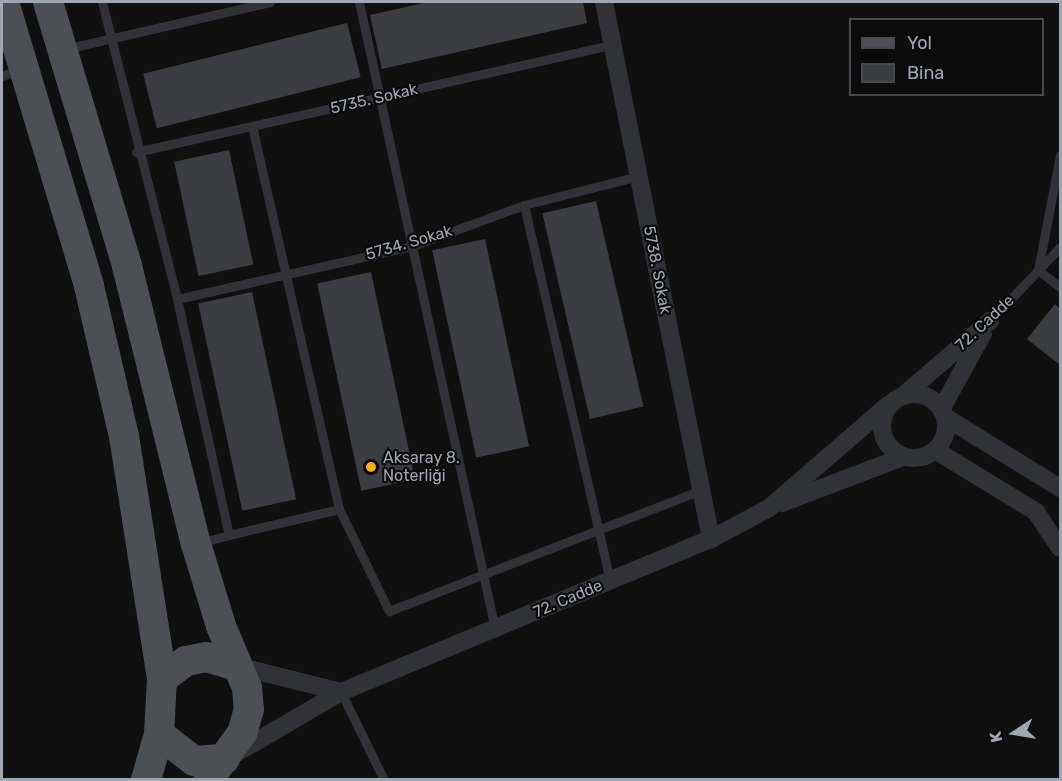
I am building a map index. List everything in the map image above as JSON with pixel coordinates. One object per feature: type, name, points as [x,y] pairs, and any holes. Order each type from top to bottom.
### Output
[{"type":"main road","points":[[4,2],[13,72],[89,286],[121,424],[162,679],[159,734],[146,780]]},
{"type":"main road","points":[[48,2],[127,266],[196,544],[249,709],[216,769],[194,761],[159,734]]},
{"type":"main road","points":[[162,679],[186,661],[206,657],[237,666]]},
{"type":"street","name":"5738. Sokak","points":[[604,2],[711,540]]},
{"type":"street","name":"72. Cadde","points":[[905,394],[990,321]]},
{"type":"street","points":[[769,508],[903,457],[923,458],[934,450],[947,427],[943,412],[990,321]]},
{"type":"street","points":[[903,457],[887,444],[881,424],[888,405],[905,394],[926,395],[943,412],[1060,486]]},
{"type":"street","name":"72. Cadde","points":[[216,769],[341,692],[711,540],[769,508],[888,405]]},
{"type":"street","points":[[934,450],[1036,512],[1060,548]]},
{"type":"street","points":[[237,666],[341,692]]},
{"type":"lane","points":[[102,2],[107,38],[177,299],[229,535]]},
{"type":"lane","points":[[62,50],[270,2]]},
{"type":"lane","points":[[359,2],[495,629]]},
{"type":"lane","name":"5735. Sokak","points":[[136,152],[612,45]]},
{"type":"lane","points":[[252,126],[284,276],[339,509],[389,611],[701,490]]},
{"type":"lane","points":[[1060,155],[1038,270],[1060,287]]},
{"type":"lane","name":"5734. Sokak","points":[[177,299],[412,246],[524,205],[639,176]]},
{"type":"lane","points":[[524,205],[596,531],[610,581]]},
{"type":"lane","name":"72. Cadde","points":[[990,321],[1060,247]]},
{"type":"lane","points":[[196,544],[339,509]]},
{"type":"lane","points":[[341,692],[384,780]]},
{"type":"building","points":[[428,2],[583,2],[587,23],[382,69],[370,15]]},
{"type":"building","points":[[347,23],[361,77],[157,128],[143,74]]},
{"type":"building","points":[[229,150],[253,264],[199,276],[174,162]]},
{"type":"building","points":[[596,201],[643,407],[590,419],[542,213]]},
{"type":"building","points":[[485,239],[529,446],[476,458],[432,250]]},
{"type":"building","points":[[371,272],[415,479],[361,491],[317,283]]},
{"type":"building","points":[[252,292],[296,499],[242,511],[198,303]]},
{"type":"building","points":[[1055,304],[1060,309],[1060,365],[1027,339]]},
{"type":"place","name":"Aksaray 8. Noterliği","points":[[371,467]]}]
